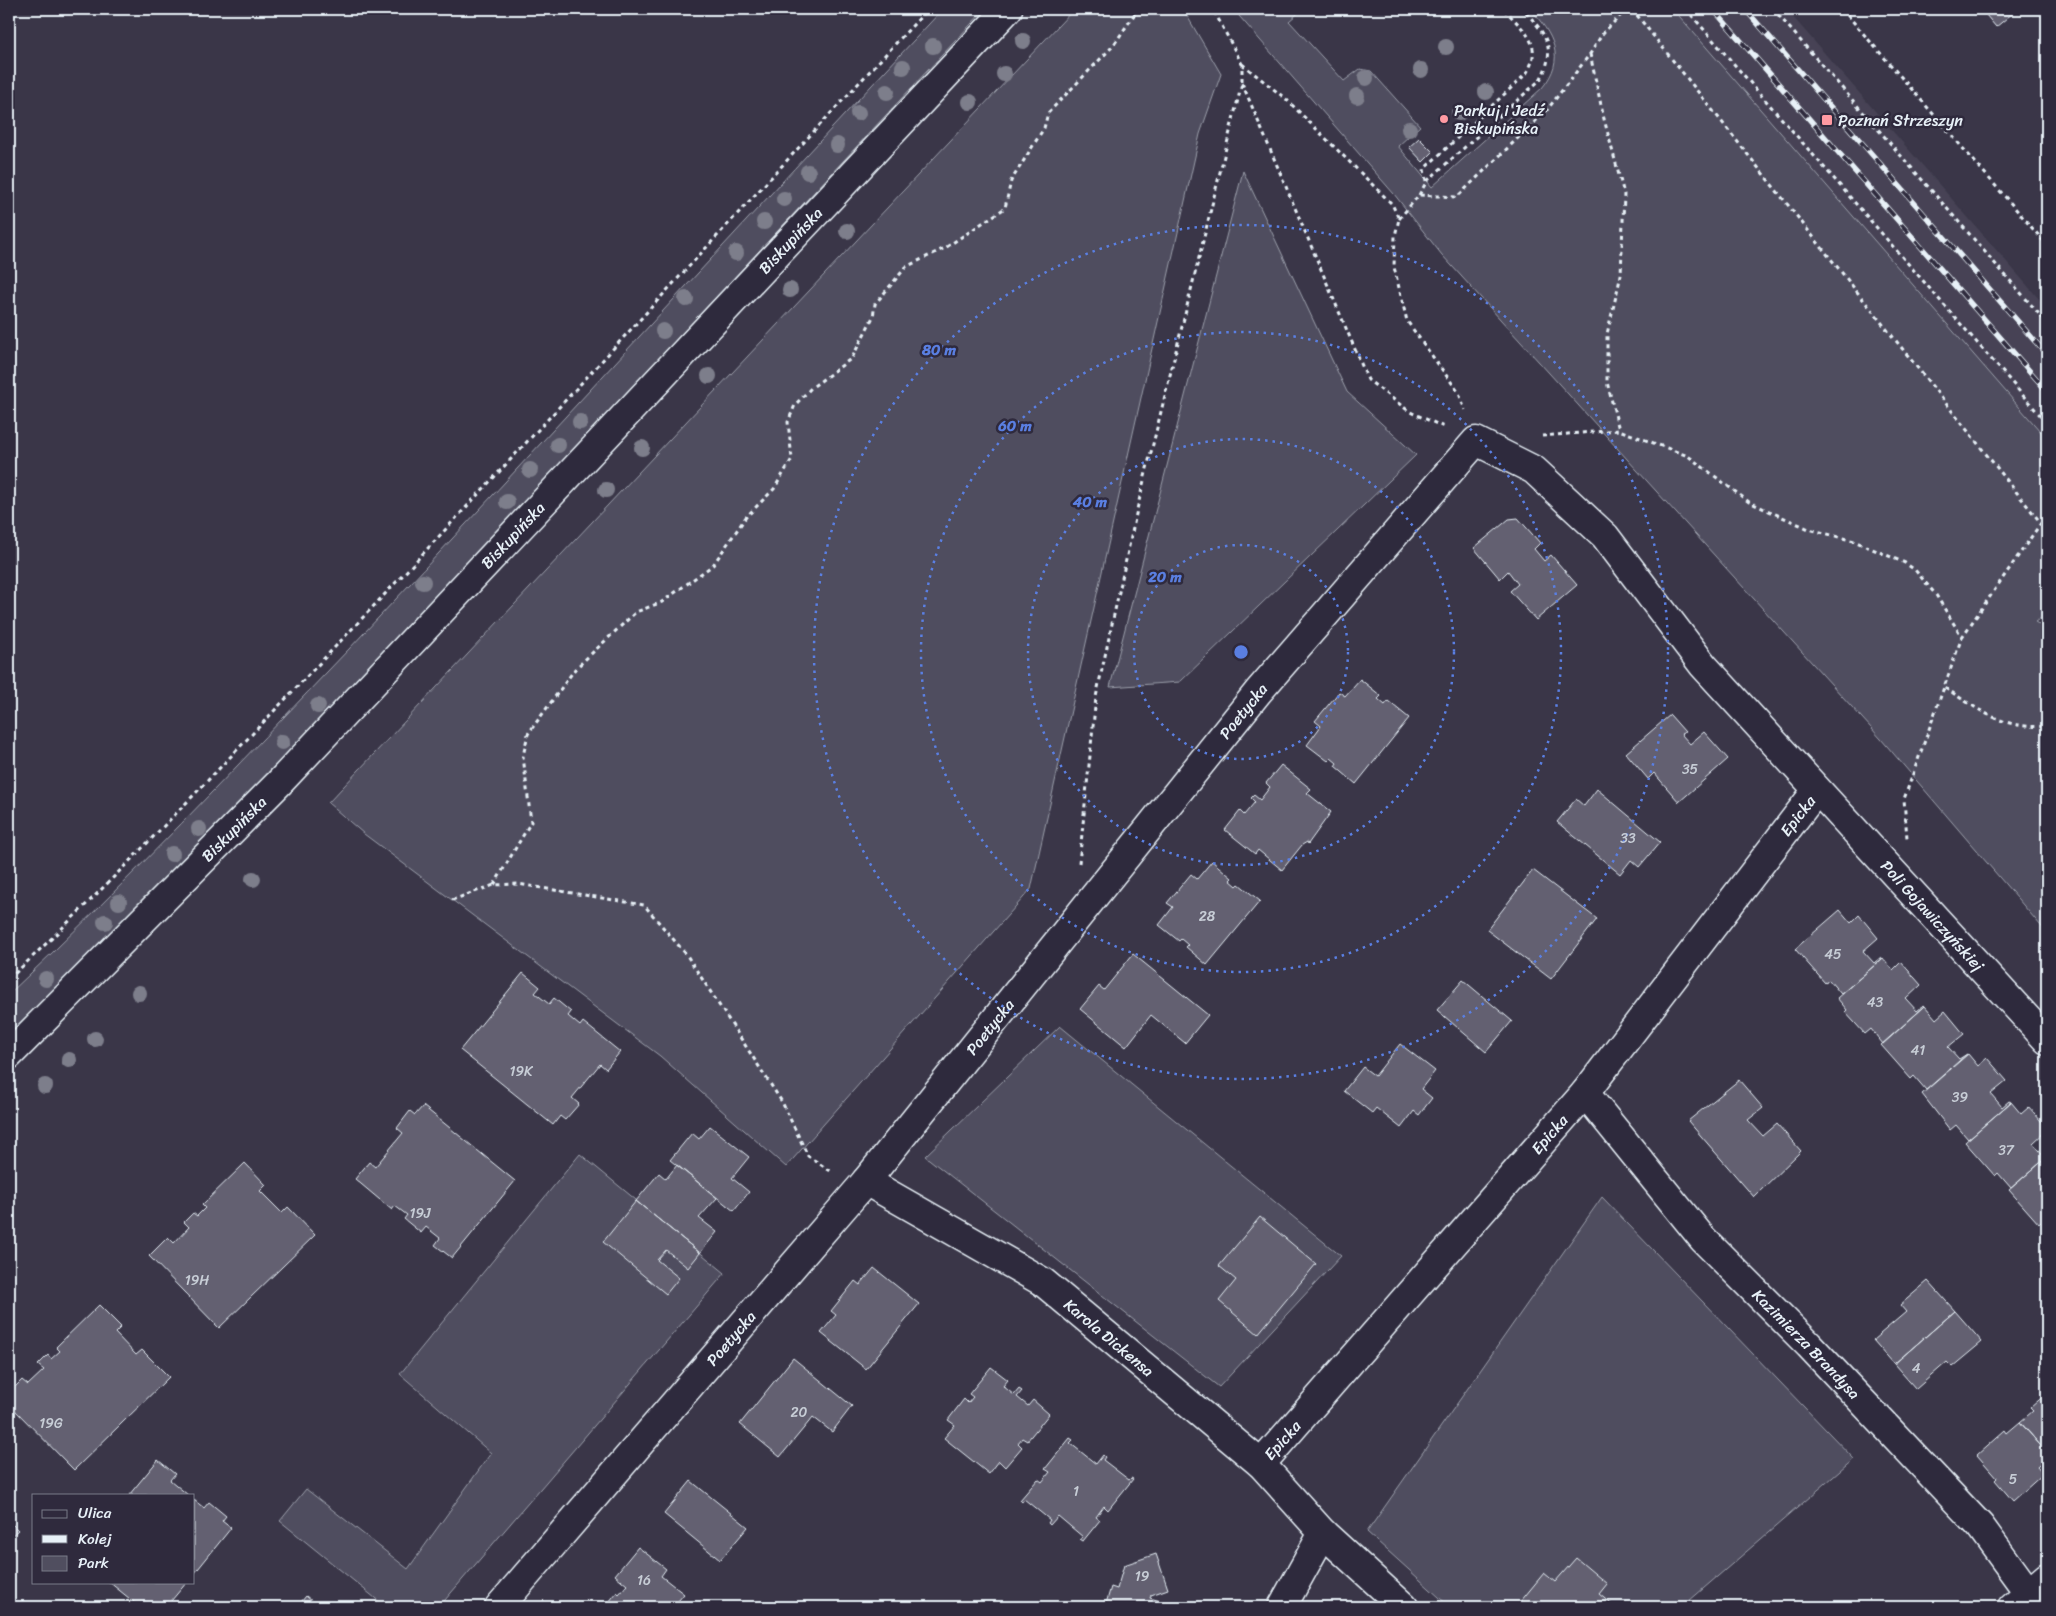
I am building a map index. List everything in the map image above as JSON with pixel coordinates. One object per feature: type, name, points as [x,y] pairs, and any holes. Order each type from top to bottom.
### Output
[{"type":"street","name":"Biskupińska","points":[[9,1055],[279,783],[1008,9]]},
{"type":"street","name":"Poli Gojawiczyńskiej","points":[[1476,441],[1534,470],[1605,536],[1703,665],[2047,1040]]},
{"type":"street","name":"Poetycka","points":[[499,1607],[862,1185],[1258,692],[1476,441]]},
{"type":"street","name":"Epicka","points":[[1261,1464],[1585,1093],[1817,790]]},
{"type":"street","name":"Kazimierza Brandysa","points":[[1585,1093],[1703,1239],[1809,1345],[1980,1526],[2032,1596]]},
{"type":"street","name":"Karola Dickensa","points":[[862,1185],[1043,1282],[1261,1464],[1323,1534],[1404,1607]]},
{"type":"street","points":[[1282,1607],[1323,1534]]},
{"type":"path","points":[[9,979],[225,763],[486,488],[928,9]]},
{"type":"path","points":[[494,885],[530,822],[523,756],[528,734],[575,669],[636,612],[662,602],[712,565],[746,518],[774,489],[792,460],[788,422],[795,405],[811,388],[852,358],[873,317],[875,304],[906,267],[946,248],[1005,208],[1012,182],[1044,128],[1048,112],[1113,46],[1138,9]]},
{"type":"path","points":[[1213,9],[1242,64],[1286,100],[1342,153],[1392,204],[1399,219]]},
{"type":"path","points":[[1426,181],[1424,169],[1530,67],[1534,54],[1532,39],[1504,9]]},
{"type":"path","points":[[1476,441],[1459,393],[1407,321],[1394,267],[1395,236],[1399,219],[1419,195],[1426,181],[1540,80],[1546,68],[1549,55],[1547,41],[1540,28],[1523,9]]},
{"type":"path","points":[[1419,195],[1457,197],[1547,110],[1590,54],[1603,33],[1627,9]]},
{"type":"path","points":[[1632,9],[2047,529]]},
{"type":"path","points":[[1686,9],[2047,423]]},
{"type":"path","points":[[1773,9],[2047,323]]},
{"type":"path","points":[[1842,9],[2047,245]]},
{"type":"path","points":[[1590,54],[1604,119],[1624,194],[1621,275],[1607,334],[1607,382],[1619,430]]},
{"type":"path","points":[[1078,873],[1096,698],[1138,505],[1242,83],[1242,64]]},
{"type":"path","points":[[1242,83],[1368,380],[1410,412],[1476,441]]},
{"type":"path","points":[[1533,437],[1619,430],[1688,456],[1749,502],[1808,529],[1854,541],[1905,563],[1915,570],[1936,595],[1962,637]]},
{"type":"path","points":[[1907,839],[1904,799],[1962,637],[2041,523]]},
{"type":"path","points":[[1945,688],[1996,720],[2027,728],[2047,726]]},
{"type":"path","points":[[452,900],[494,885],[518,884],[644,905],[686,954],[782,1102],[808,1156],[862,1185]]},
{"type":"shaded area","points":[[1673,9],[1786,9],[2047,308],[2047,439]]},
{"type":"green space","points":[[943,9],[985,9],[194,856],[9,1040],[9,994],[139,867],[349,649]]},
{"type":"green space","points":[[1074,9],[1183,9],[1221,74],[1200,134],[1031,889],[786,1167],[660,1056],[364,834],[328,803]]},
{"type":"green space","points":[[1233,9],[1303,9],[1289,21],[1344,81],[1360,69],[1371,71],[1420,126],[1398,146],[1432,187],[1542,88],[1550,77],[1554,67],[1554,47],[1545,28],[1530,9],[1673,9],[2047,439],[2047,614],[2035,622],[2047,629],[2047,933],[1881,739],[1442,255],[1394,194]]},
{"type":"green space","points":[[1243,171],[1347,392],[1416,455],[1180,682],[1110,687]]},
{"type":"green space","points":[[1060,1026],[1341,1256],[1219,1387],[925,1156]]},
{"type":"green space","points":[[580,1154],[725,1273],[439,1607],[386,1607],[280,1521],[306,1489],[408,1569],[491,1453],[400,1374]]},
{"type":"green space","points":[[1602,1197],[1854,1459],[1682,1607],[1450,1607],[1367,1532]]},
{"type":"building","points":[[1981,9],[2009,9],[2013,13],[1996,27]]},
{"type":"building","points":[[1419,138],[1433,152],[1423,162],[1409,147]]},
{"type":"building","points":[[1518,518],[1540,543],[1534,549],[1544,561],[1551,555],[1577,585],[1536,620],[1510,591],[1518,584],[1508,571],[1500,579],[1474,548],[1509,519]]},
{"type":"building","points":[[1360,679],[1381,696],[1378,699],[1385,705],[1388,701],[1409,718],[1356,784],[1335,766],[1337,763],[1331,758],[1328,761],[1307,745],[1321,726],[1315,721],[1339,692],[1345,696]]},
{"type":"building","points":[[1670,715],[1685,732],[1681,734],[1690,744],[1704,732],[1728,759],[1679,802],[1654,773],[1648,779],[1626,753]]},
{"type":"building","points":[[1281,765],[1311,789],[1307,793],[1331,812],[1308,844],[1307,842],[1302,845],[1282,870],[1258,850],[1255,854],[1225,830],[1240,811],[1244,815],[1255,802],[1251,798],[1254,795],[1260,800],[1270,787],[1266,783]]},
{"type":"building","points":[[1597,789],[1660,842],[1639,867],[1631,860],[1620,874],[1557,822],[1576,799],[1584,806]]},
{"type":"building","points":[[1212,861],[1232,878],[1230,880],[1237,886],[1239,884],[1260,901],[1207,965],[1186,947],[1188,945],[1181,939],[1179,941],[1159,925],[1173,907],[1167,903],[1191,874],[1197,879]]},
{"type":"building","points":[[1533,870],[1597,919],[1551,979],[1487,930]]},
{"type":"building","points":[[1840,910],[1851,923],[1859,915],[1878,938],[1863,951],[1874,963],[1881,957],[1882,959],[1841,994],[1829,980],[1825,983],[1795,949]]},
{"type":"building","points":[[1133,954],[1208,1015],[1185,1043],[1151,1015],[1126,1047],[1080,1009],[1099,986],[1104,990]]},
{"type":"building","points":[[1883,958],[1893,970],[1901,962],[1921,985],[1906,999],[1917,1011],[1925,1006],[1883,1044],[1871,1029],[1865,1034],[1845,1012],[1847,1010],[1837,998]]},
{"type":"building","points":[[523,973],[540,987],[535,993],[549,1004],[554,998],[571,1012],[568,1016],[580,1026],[583,1022],[620,1052],[606,1069],[600,1064],[572,1098],[579,1104],[565,1120],[560,1116],[553,1125],[460,1050]]},
{"type":"building","points":[[1463,980],[1512,1021],[1486,1052],[1437,1010]]},
{"type":"building","points":[[1925,1006],[1936,1019],[1945,1011],[1964,1034],[1948,1047],[1959,1059],[1967,1054],[1926,1090],[1914,1076],[1911,1079],[1881,1045]]},
{"type":"building","points":[[1400,1044],[1435,1071],[1421,1089],[1432,1098],[1419,1115],[1414,1111],[1401,1128],[1376,1108],[1372,1113],[1344,1091],[1363,1067],[1375,1076]]},
{"type":"building","points":[[1968,1054],[1978,1066],[1987,1058],[2007,1081],[1991,1094],[2002,1107],[2009,1101],[2011,1102],[1968,1139],[1956,1125],[1950,1130],[1922,1094]]},
{"type":"building","points":[[1739,1080],[1763,1108],[1748,1120],[1763,1136],[1777,1124],[1801,1151],[1754,1197],[1688,1121]]},
{"type":"building","points":[[2011,1102],[2021,1114],[2029,1107],[2047,1130],[2033,1143],[2046,1158],[2011,1188],[1998,1173],[1995,1176],[1965,1142]]},
{"type":"building","points":[[423,1106],[515,1181],[452,1258],[435,1245],[440,1238],[426,1227],[421,1233],[404,1219],[407,1215],[395,1206],[392,1210],[355,1179],[369,1162],[375,1167],[403,1133],[397,1128],[410,1111],[415,1115]]},
{"type":"building","points":[[710,1126],[749,1157],[732,1178],[749,1192],[734,1211],[670,1160],[692,1133],[699,1139]]},
{"type":"building","points":[[2047,1157],[2047,1227],[2042,1221],[2039,1224],[2009,1190]]},
{"type":"building","points":[[245,1163],[266,1185],[260,1191],[282,1213],[288,1207],[315,1235],[219,1328],[149,1256],[168,1237],[174,1243],[189,1227],[184,1222],[193,1213],[197,1216],[205,1208],[202,1205]]},
{"type":"building","points":[[677,1165],[717,1198],[699,1218],[717,1232],[700,1253],[636,1201],[659,1173],[666,1179]]},
{"type":"building","points":[[636,1201],[700,1253],[688,1268],[666,1250],[657,1260],[679,1278],[666,1294],[603,1242]]},
{"type":"building","points":[[1260,1217],[1316,1264],[1258,1334],[1219,1301],[1236,1280],[1219,1266]]},
{"type":"building","points":[[874,1268],[919,1304],[866,1369],[821,1333],[836,1315],[831,1311],[855,1281],[860,1285]]},
{"type":"building","points":[[1928,1281],[1955,1311],[1894,1364],[1873,1340],[1906,1312],[1900,1305]]},
{"type":"building","points":[[99,1305],[121,1327],[115,1333],[136,1355],[142,1350],[169,1377],[74,1470],[9,1404],[9,1393],[22,1380],[28,1385],[44,1370],[38,1365],[48,1355],[51,1359],[60,1351],[56,1347]]},
{"type":"building","points":[[1955,1311],[1982,1342],[1952,1367],[1947,1362],[1916,1389],[1894,1364]]},
{"type":"building","points":[[793,1358],[852,1406],[832,1432],[813,1417],[780,1457],[740,1424]]},
{"type":"building","points":[[991,1367],[1008,1380],[1003,1386],[1014,1395],[1019,1389],[1022,1391],[1017,1397],[1028,1406],[1033,1400],[1049,1414],[1027,1441],[1022,1438],[1018,1443],[1022,1447],[1005,1467],[999,1461],[989,1474],[944,1438],[955,1425],[948,1420],[964,1399],[968,1403],[973,1397],[969,1394]]},
{"type":"building","points":[[2047,1393],[2047,1453],[2020,1422],[2033,1411],[2030,1408]]},
{"type":"building","points":[[2020,1422],[2047,1453],[2047,1458],[2037,1467],[2043,1474],[2013,1501],[1995,1480],[1997,1478],[1977,1455],[2005,1430],[2007,1433]]},
{"type":"building","points":[[1070,1438],[1073,1440],[1070,1443],[1096,1464],[1103,1455],[1105,1457],[1103,1460],[1129,1480],[1133,1479],[1108,1510],[1104,1506],[1096,1517],[1100,1520],[1083,1541],[1080,1539],[1083,1537],[1058,1516],[1050,1525],[1048,1523],[1050,1520],[1024,1499],[1022,1502],[1020,1500],[1038,1479],[1042,1482],[1050,1472],[1045,1469]]},
{"type":"building","points":[[158,1460],[175,1474],[170,1480],[187,1494],[130,1494]]},
{"type":"building","points":[[691,1481],[748,1527],[720,1560],[664,1514]]},
{"type":"building","points":[[195,1501],[204,1508],[209,1502],[226,1516],[222,1521],[231,1528],[195,1573]]},
{"type":"building","points":[[9,1521],[18,1530],[9,1538]]},
{"type":"building","points":[[638,1547],[666,1569],[661,1576],[684,1594],[673,1607],[605,1607],[617,1592],[619,1594],[627,1585],[615,1575]]},
{"type":"building","points":[[1156,1554],[1168,1589],[1151,1595],[1150,1598],[1174,1605],[1173,1607],[1105,1607],[1111,1587],[1117,1589],[1124,1565]]},
{"type":"building","points":[[1576,1558],[1607,1584],[1599,1594],[1615,1607],[1516,1607],[1544,1573],[1555,1582]]},
{"type":"building","points":[[111,1584],[185,1584],[166,1607],[140,1607]]},
{"type":"building","points":[[306,1596],[319,1607],[297,1607]]},
{"type":"railway","points":[[1713,9],[2047,391]]},
{"type":"railway","points":[[1745,9],[2047,355]]},
{"type":"place","name":"Parkuj i Jedź Biskupińska","points":[[1444,119]]},
{"type":"place","name":"Poznań Strzeszyn","points":[[1827,120]]}]
